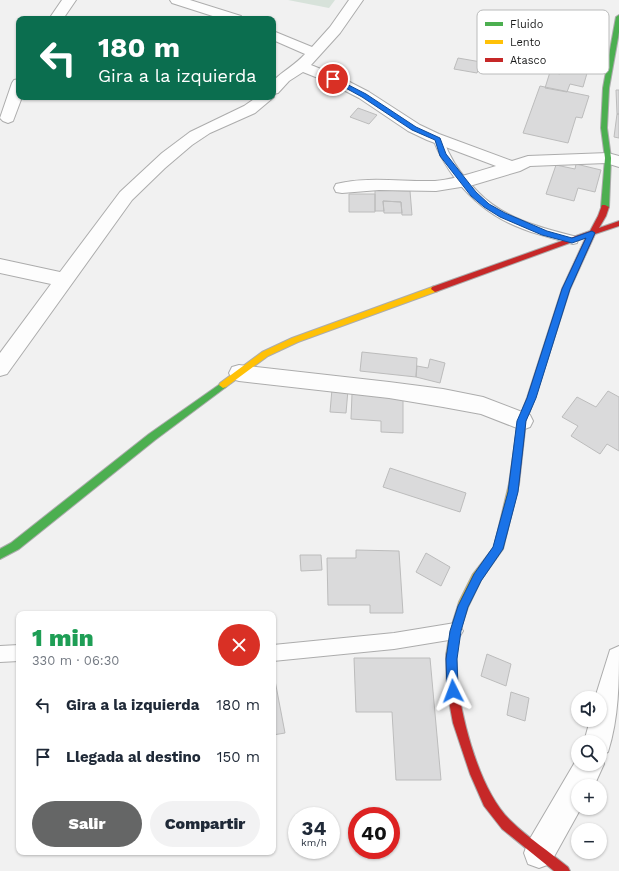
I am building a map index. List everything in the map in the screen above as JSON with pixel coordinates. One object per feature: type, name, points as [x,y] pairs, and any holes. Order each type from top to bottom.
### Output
[{"type":"street","points":[[58,16],[69,0]]},
{"type":"street","points":[[177,0],[227,16]]},
{"type":"street","points":[[276,87],[284,78],[302,66],[314,53],[335,30],[356,0]]},
{"type":"street","points":[[609,72],[619,17]]},
{"type":"street","points":[[276,36],[314,53]]},
{"type":"street","points":[[302,66],[333,79],[364,95],[414,128],[438,139],[514,167]]},
{"type":"street","points":[[564,871],[506,825],[488,802],[476,774],[459,724],[453,691],[451,659],[455,631],[463,606],[477,577],[498,549],[513,492],[522,421],[531,398],[566,289],[592,233],[602,216],[606,203],[614,160],[604,128],[606,88],[609,74]]},
{"type":"street","points":[[8,118],[7,100],[16,87]]},
{"type":"street","points":[[0,368],[126,196],[195,135],[207,128],[248,111],[262,100]]},
{"type":"street","points":[[342,188],[379,186],[436,186],[463,182],[514,167],[528,161],[559,159],[614,160]]},
{"type":"street","points":[[0,554],[15,546],[146,442],[265,354],[295,340],[619,223]]},
{"type":"street","points":[[0,266],[65,280]]},
{"type":"street","points":[[239,373],[389,390],[443,398],[483,406],[522,421]]},
{"type":"street","points":[[600,735],[619,659]]},
{"type":"street","points":[[540,853],[586,771]]},
{"type":"lane","points":[[438,139],[443,154],[463,182],[487,206],[502,215],[545,233],[572,240]]},
{"type":"lane","points":[[276,653],[394,641],[455,631]]},
{"type":"lane","points":[[0,654],[16,653]]},
{"type":"shaded area","points":[[288,0],[335,0],[329,8]]},
{"type":"building","points":[[458,58],[477,61],[477,73],[454,69]]},
{"type":"building","points":[[549,74],[587,74],[583,87],[570,84],[567,92],[545,88]]},
{"type":"building","points":[[540,86],[589,96],[582,118],[576,117],[568,143],[523,133]]},
{"type":"building","points":[[616,90],[619,90],[619,114],[617,114]]},
{"type":"building","points":[[358,108],[377,115],[369,124],[350,117]]},
{"type":"building","points":[[617,114],[619,114],[619,138],[614,137]]},
{"type":"building","points":[[576,164],[601,170],[595,192],[578,188],[574,201],[546,194],[556,165],[575,169]]},
{"type":"building","points":[[375,190],[410,191],[412,215],[402,215],[401,202],[383,201],[384,211],[375,211]]},
{"type":"building","points":[[349,194],[375,194],[375,212],[349,212]]},
{"type":"building","points":[[383,201],[401,202],[402,213],[384,213]]},
{"type":"building","points":[[362,352],[417,358],[416,377],[360,371]]},
{"type":"building","points":[[430,359],[445,363],[440,383],[416,377],[417,366],[428,368]]},
{"type":"building","points":[[332,389],[348,390],[346,413],[330,412]]},
{"type":"building","points":[[608,391],[619,397],[619,451],[607,444],[600,454],[571,436],[578,426],[562,417],[577,397],[596,407]]},
{"type":"building","points":[[352,394],[403,397],[403,433],[381,432],[381,421],[351,419]]},
{"type":"building","points":[[390,468],[466,493],[460,512],[383,487]]},
{"type":"building","points":[[356,550],[399,551],[403,613],[370,613],[370,605],[328,605],[327,558],[356,558]]},
{"type":"building","points":[[426,553],[450,567],[441,586],[416,572]]},
{"type":"building","points":[[300,555],[321,555],[322,570],[301,571]]},
{"type":"building","points":[[487,654],[511,664],[506,686],[481,676]]},
{"type":"building","points":[[354,658],[430,658],[441,780],[396,780],[392,712],[356,712]]},
{"type":"building","points":[[276,686],[285,733],[276,734]]},
{"type":"building","points":[[511,692],[529,698],[525,721],[507,715]]},
{"type":"traffic: fast","points":[[609,72],[619,17]]},
{"type":"traffic: fast","points":[[605,207],[608,158],[604,128],[606,88],[609,74]]},
{"type":"traffic: fast","points":[[0,554],[15,546],[152,437],[223,385]]},
{"type":"traffic: slow","points":[[223,385],[265,354],[295,340],[435,289]]},
{"type":"traffic: slow","points":[[451,656],[455,631],[463,606],[477,577],[498,549],[514,484]]},
{"type":"traffic: jam","points":[[514,484],[522,421],[531,398],[566,289],[605,207]]},
{"type":"traffic: jam","points":[[435,289],[619,223]]},
{"type":"traffic: jam","points":[[451,656],[453,691],[459,723],[476,774],[488,802],[506,825],[564,871]]},
{"type":"route","points":[[333,79],[364,95],[414,128],[438,139],[443,154],[463,182],[487,206],[502,215],[545,233],[572,240],[592,233],[566,289],[531,398],[522,421],[513,492],[498,549],[477,577],[463,606],[455,631],[451,659],[453,691]]}]
